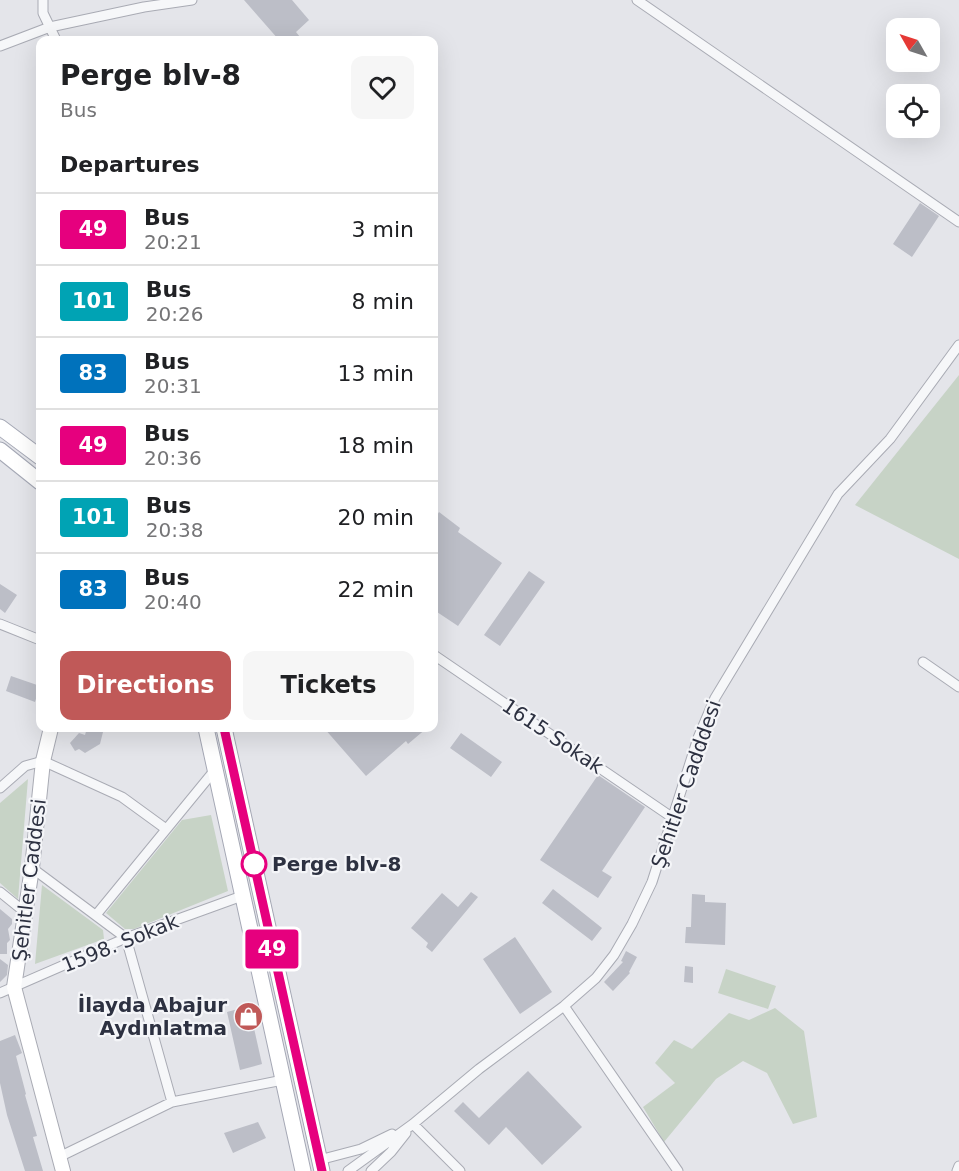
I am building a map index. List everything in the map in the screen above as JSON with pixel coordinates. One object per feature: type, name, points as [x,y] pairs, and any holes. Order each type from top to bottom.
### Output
[{"type":"main road","points":[[0,427],[36,455]]},
{"type":"main road","points":[[0,450],[36,479]]},
{"type":"main road","points":[[207,732],[303,1171]]},
{"type":"main road","points":[[225,732],[321,1166]]},
{"type":"street","points":[[43,0],[43,13],[54,36]]},
{"type":"street","points":[[0,46],[50,27],[144,7],[192,0]]},
{"type":"street","points":[[637,0],[959,222]]},
{"type":"street","name":"Şehitler Cadddesi","points":[[413,1124],[479,1070],[564,1006],[596,978],[614,955],[626,936],[652,882],[698,738],[715,698],[838,494],[890,439],[959,345]]},
{"type":"street","points":[[0,624],[36,638]]},
{"type":"street","name":"1615 Sokak","points":[[438,658],[673,818]]},
{"type":"street","points":[[923,662],[959,687]]},
{"type":"street","name":"Şehitler Caddesi","points":[[50,732],[43,761],[32,868],[14,987],[61,1164]]},
{"type":"street","points":[[0,788],[25,766],[43,761],[122,797],[166,829]]},
{"type":"street","points":[[96,915],[214,771]]},
{"type":"street","points":[[32,868],[126,938],[172,1102]]},
{"type":"street","points":[[0,892],[26,913]]},
{"type":"street","name":"1598. Sokak","points":[[0,993],[126,938],[242,896]]},
{"type":"street","points":[[564,1006],[678,1171]]},
{"type":"street","points":[[61,1164],[172,1102],[283,1080]]},
{"type":"street","points":[[321,1166],[413,1124]]},
{"type":"street","points":[[348,1171],[413,1124]]},
{"type":"street","points":[[371,1171],[391,1152],[413,1124]]},
{"type":"street","points":[[413,1124],[460,1171]]},
{"type":"street","points":[[957,1171],[959,1166]]},
{"type":"green space","points":[[959,375],[959,559],[855,505]]},
{"type":"green space","points":[[28,779],[18,899],[0,883],[0,803]]},
{"type":"green space","points":[[211,815],[228,891],[134,929],[125,929],[106,913],[182,820]]},
{"type":"green space","points":[[42,885],[103,930],[104,939],[35,964]]},
{"type":"green space","points":[[726,969],[776,986],[768,1009],[718,993]]},
{"type":"green space","points":[[775,1008],[804,1031],[817,1117],[793,1124],[767,1073],[743,1061],[716,1079],[664,1142],[643,1107],[675,1083],[655,1063],[674,1040],[692,1049],[729,1013],[749,1020]]},
{"type":"building","points":[[244,0],[292,0],[309,20],[296,32],[299,36],[276,36]]},
{"type":"building","points":[[920,203],[939,216],[912,257],[893,244]]},
{"type":"building","points":[[439,512],[460,528],[458,532],[502,563],[458,626],[438,613]]},
{"type":"building","points":[[529,571],[545,582],[500,646],[484,635]]},
{"type":"building","points":[[0,584],[17,595],[5,613],[0,609]]},
{"type":"building","points":[[11,676],[36,685],[35,702],[6,691]]},
{"type":"building","points":[[86,732],[103,732],[100,744],[85,753],[79,749],[75,751],[70,743],[79,733],[85,735]]},
{"type":"building","points":[[328,732],[422,732],[408,744],[406,741],[366,776]]},
{"type":"building","points":[[461,733],[502,762],[491,777],[450,748]]},
{"type":"building","points":[[598,775],[645,807],[602,871],[612,877],[598,898],[540,860]]},
{"type":"building","points":[[553,889],[602,928],[592,941],[542,903]]},
{"type":"building","points":[[471,892],[478,897],[432,952],[426,947],[428,943],[411,928],[442,893],[458,907]]},
{"type":"building","points":[[692,894],[705,895],[705,902],[726,903],[725,945],[685,943],[686,927],[691,927]]},
{"type":"building","points":[[0,909],[12,919],[12,924],[8,929],[10,940],[7,943],[7,954],[0,954]]},
{"type":"building","points":[[515,937],[552,992],[520,1014],[483,959]]},
{"type":"building","points":[[626,951],[637,957],[630,973],[613,991],[604,982],[623,962],[621,961]]},
{"type":"building","points":[[0,959],[8,965],[7,975],[0,982]]},
{"type":"building","points":[[685,966],[693,967],[693,983],[684,982]]},
{"type":"building","points":[[249,1006],[262,1064],[240,1070],[227,1012]]},
{"type":"building","points":[[15,1035],[22,1053],[16,1056],[37,1136],[33,1137],[43,1171],[25,1171],[7,1115],[0,1083],[0,1041]]},
{"type":"building","points":[[528,1071],[582,1127],[542,1165],[506,1127],[489,1145],[454,1111],[463,1102],[479,1118]]},
{"type":"building","points":[[258,1122],[266,1138],[233,1153],[224,1133]]},
{"type":"bus line","name":"49","points":[[225,732],[322,1171]]},
{"type":"place","name":"Perge blv-8","points":[[254,864]]},
{"type":"place","name":"İlayda Abajur Aydınlatma","points":[[248,1016]]}]
